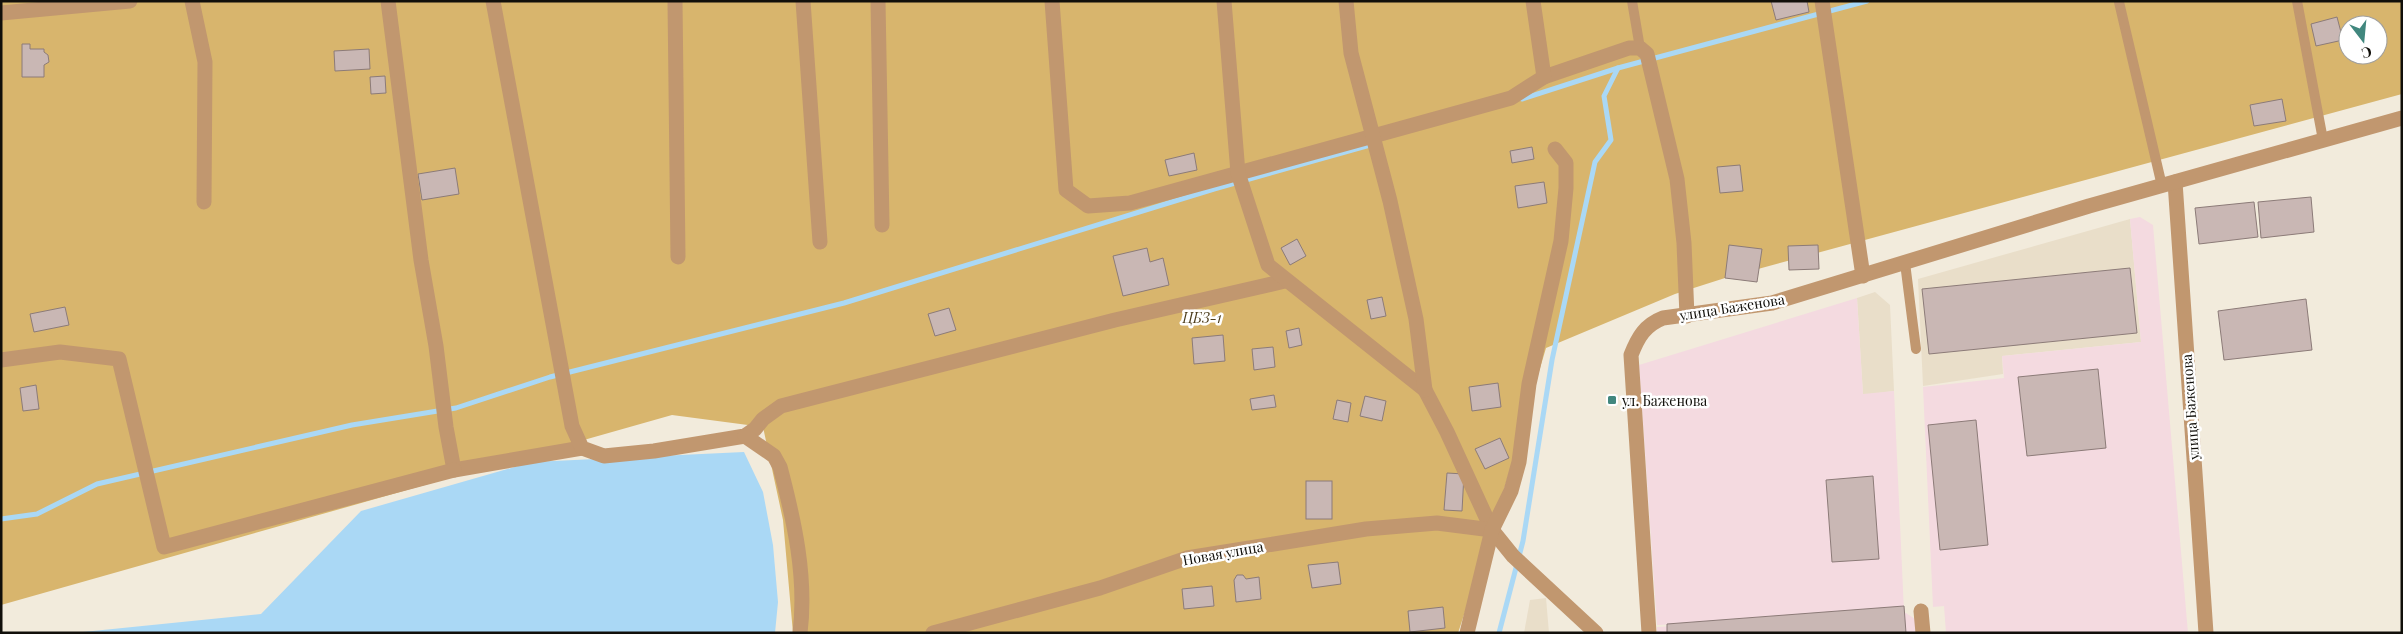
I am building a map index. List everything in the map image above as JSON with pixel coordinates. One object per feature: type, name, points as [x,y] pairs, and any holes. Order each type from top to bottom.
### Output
[{"type":"street","points":[[6,8],[130,1]]},
{"type":"street","points":[[192,1],[205,62],[204,202]]},
{"type":"street","points":[[388,1],[421,260],[454,470]]},
{"type":"street","points":[[493,1],[572,426],[582,448]]},
{"type":"street","points":[[675,1],[678,257]]},
{"type":"street","points":[[803,1],[820,242]]},
{"type":"street","points":[[878,1],[882,225]]},
{"type":"street","points":[[1052,1],[1066,190],[1088,206],[1130,203],[1371,135],[1512,98],[1544,77],[1629,48],[1640,48],[1646,54],[1677,179],[1684,243],[1687,316]]},
{"type":"street","points":[[1224,1],[1238,173],[1268,265],[1285,281],[1425,390]]},
{"type":"street","points":[[1346,1],[1351,54],[1390,201],[1416,319],[1425,390],[1447,432],[1492,530],[1513,556],[1596,633]]},
{"type":"street","points":[[1533,1],[1544,77]]},
{"type":"street","points":[[1822,1],[1863,276]]},
{"type":"street","name":"улица Баженова","points":[[1649,633],[1631,355],[1637,339],[1650,323],[1663,318],[1772,303],[2169,184],[2402,118]]},
{"type":"street","points":[[1467,633],[1492,530],[1511,492],[1519,462],[1529,384],[1561,241],[1566,188],[1566,164],[1555,149]]},
{"type":"street","name":"улица Баженова","points":[[2169,184],[2206,633]]},
{"type":"street","points":[[1,360],[60,352],[119,359],[164,547],[454,470],[582,448],[604,456],[654,452],[745,436],[756,429],[763,419],[781,406],[1115,320],[1285,281]]},
{"type":"street","points":[[745,436],[768,451],[780,466],[800,567],[802,618],[800,633]]},
{"type":"street","name":"Новая улица","points":[[932,633],[1100,588],[1187,558],[1366,529],[1437,523],[1492,530]]},
{"type":"street","points":[[1921,611],[1923,633]]},
{"type":"lane","points":[[1632,1],[1640,48]]},
{"type":"lane","points":[[2297,1],[2323,140]]},
{"type":"lane","points":[[2119,2],[2169,184]]},
{"type":"lane","points":[[1905,263],[1916,349]]},
{"type":"shaded area","points":[[2140,217],[2153,225],[2188,633],[1946,633],[1944,606],[1933,607],[1923,387],[2004,378],[2002,356],[2141,342],[2130,219]]},
{"type":"shaded area","points":[[2130,219],[2141,342],[2002,356],[2003,374],[1923,386],[1918,279]]},
{"type":"shaded area","points":[[1875,292],[1890,305],[1894,391],[1863,395],[1857,298]]},
{"type":"shaded area","points":[[1857,298],[1863,394],[1894,391],[1904,612],[1852,616],[1906,613],[1915,619],[1916,633],[1657,633],[1657,627],[1838,617],[1657,625],[1639,365]]},
{"type":"shaded area","points":[[1546,598],[1549,633],[1524,633],[1530,600]]},
{"type":"green space","name":"ЦБЗ-1","points":[[1,1],[2402,1],[2402,94],[1725,278],[1675,294],[1546,348],[1492,530],[1458,633],[793,633],[783,520],[763,427],[672,415],[1,605]]},
{"type":"water","points":[[744,452],[763,492],[773,545],[778,602],[775,633],[73,633],[261,614],[361,511],[532,462]]},
{"type":"building","points":[[1771,1],[1807,1],[1809,12],[1776,20]]},
{"type":"building","points":[[2337,17],[2338,41],[2316,46],[2311,24]]},
{"type":"building","points":[[22,44],[30,44],[30,49],[44,49],[44,52],[48,55],[49,62],[44,65],[44,77],[22,77]]},
{"type":"building","points":[[369,49],[370,69],[335,71],[334,51]]},
{"type":"building","points":[[385,76],[386,93],[371,94],[370,77]]},
{"type":"building","points":[[2282,99],[2286,121],[2254,126],[2250,105]]},
{"type":"building","points":[[1532,147],[1534,159],[1512,163],[1510,151]]},
{"type":"building","points":[[1194,153],[1197,170],[1169,176],[1165,160]]},
{"type":"building","points":[[1740,165],[1743,191],[1720,193],[1717,167]]},
{"type":"building","points":[[455,168],[459,194],[422,200],[418,174]]},
{"type":"building","points":[[1544,182],[1547,203],[1518,208],[1515,186]]},
{"type":"building","points":[[2311,197],[2314,232],[2261,238],[2258,202]]},
{"type":"building","points":[[2254,202],[2258,237],[2199,244],[2195,208]]},
{"type":"building","points":[[1297,239],[1306,256],[1290,265],[1281,248]]},
{"type":"building","points":[[1729,245],[1762,249],[1757,282],[1725,278]]},
{"type":"building","points":[[1818,245],[1819,269],[1789,270],[1788,246]]},
{"type":"building","points":[[1147,248],[1150,262],[1163,258],[1169,285],[1123,296],[1113,256]]},
{"type":"building","points":[[2130,268],[2137,333],[1929,354],[1922,289]]},
{"type":"building","points":[[1382,297],[1386,316],[1371,319],[1367,300]]},
{"type":"building","points":[[2306,299],[2312,350],[2224,360],[2218,311]]},
{"type":"building","points":[[65,307],[69,325],[34,332],[30,314]]},
{"type":"building","points":[[949,308],[956,330],[935,336],[928,314]]},
{"type":"building","points":[[1299,328],[1302,345],[1289,348],[1286,331]]},
{"type":"building","points":[[1223,335],[1225,361],[1194,364],[1192,338]]},
{"type":"building","points":[[1273,347],[1275,367],[1254,370],[1252,349]]},
{"type":"building","points":[[2098,369],[2106,448],[2027,456],[2018,377]]},
{"type":"building","points":[[1498,383],[1501,407],[1472,411],[1469,387]]},
{"type":"building","points":[[36,385],[39,409],[23,411],[20,388]]},
{"type":"building","points":[[1274,395],[1276,407],[1252,410],[1250,399]]},
{"type":"building","points":[[1365,396],[1386,401],[1382,421],[1360,416]]},
{"type":"building","points":[[1337,400],[1351,403],[1348,422],[1333,419]]},
{"type":"building","points":[[1976,420],[1988,545],[1940,550],[1928,425]]},
{"type":"building","points":[[1500,438],[1509,458],[1485,469],[1475,449]]},
{"type":"building","points":[[1447,473],[1464,474],[1462,511],[1444,510]]},
{"type":"building","points":[[1873,476],[1879,559],[1832,562],[1826,480]]},
{"type":"building","points":[[1306,481],[1332,481],[1332,519],[1306,519]]},
{"type":"building","points":[[1338,562],[1341,584],[1312,588],[1308,565]]},
{"type":"building","points":[[1237,575],[1243,575],[1246,579],[1259,577],[1261,599],[1236,602],[1234,580]]},
{"type":"building","points":[[1212,586],[1214,606],[1184,609],[1182,589]]},
{"type":"building","points":[[1904,606],[1906,633],[1667,633],[1667,624]]},
{"type":"building","points":[[1443,607],[1445,628],[1410,632],[1408,611]]},
{"type":"waterway","points":[[1522,99],[1618,68],[1867,1]]},
{"type":"waterway","points":[[1499,633],[1523,541],[1552,360],[1595,162],[1611,140],[1604,96],[1618,68]]},
{"type":"waterway","points":[[1,519],[37,514],[97,484],[352,425],[456,408],[550,377],[844,303],[1214,189],[1370,145]]},
{"type":"place","name":"ул. Баженова","points":[[1612,400]]}]
